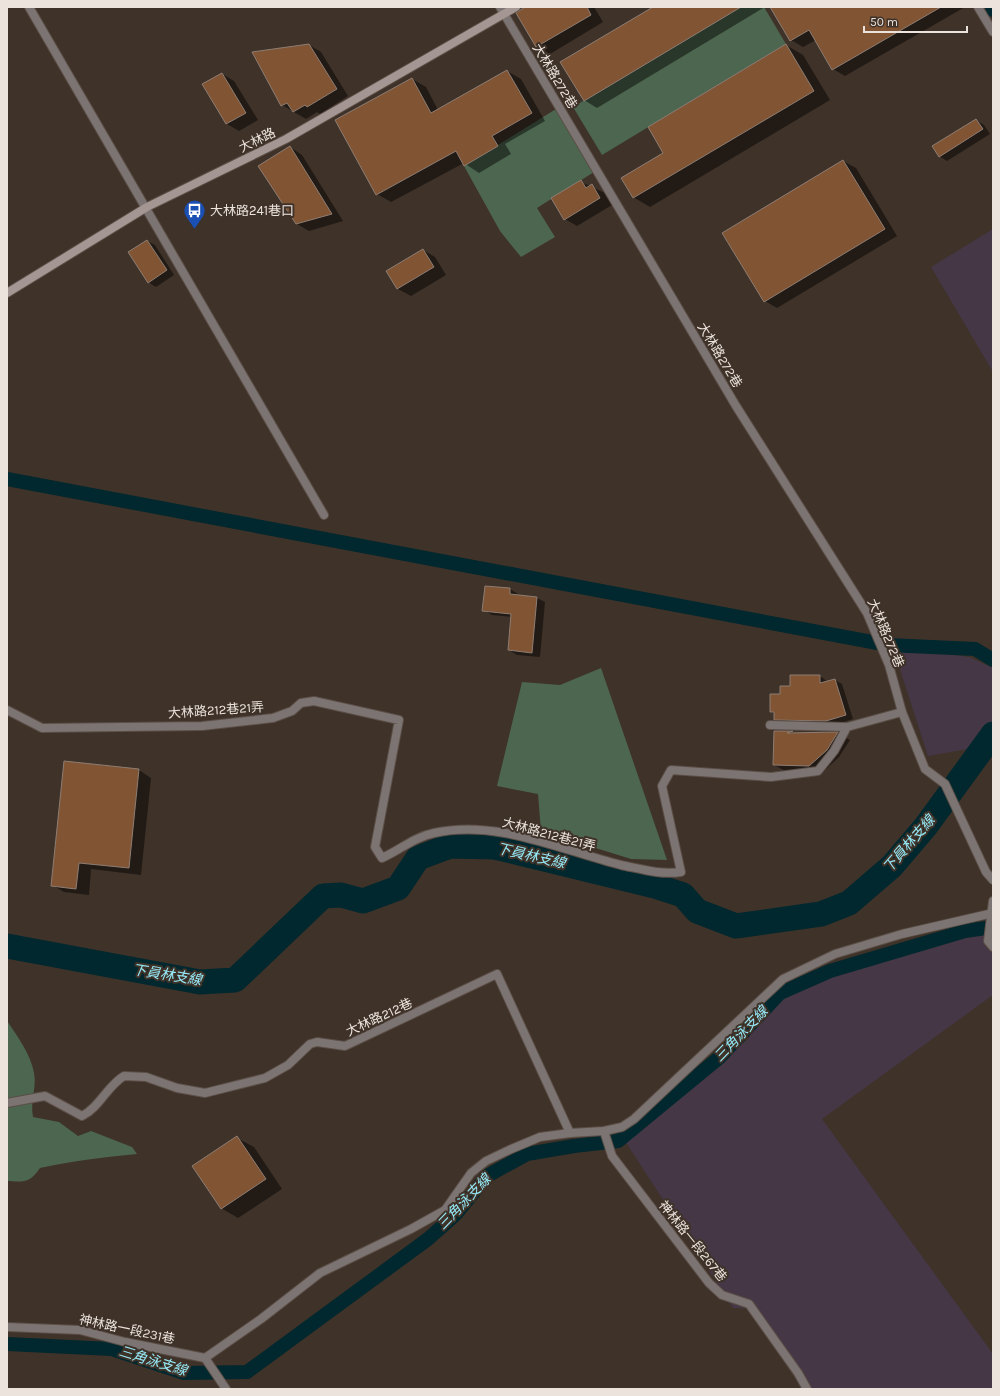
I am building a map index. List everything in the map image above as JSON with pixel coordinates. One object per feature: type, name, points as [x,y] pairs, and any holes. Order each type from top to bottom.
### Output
[{"type":"street","points":[[29,7],[147,207],[324,515]]},
{"type":"street","name":"大林路","points":[[7,293],[147,207],[286,139],[502,11],[516,7]]},
{"type":"street","points":[[978,7],[993,32]]},
{"type":"street","name":"大林路272巷","points":[[502,11],[736,406],[867,613],[888,665],[902,712],[925,769],[945,784],[986,872],[993,880]]},
{"type":"street","name":"大林路212巷21弄","points":[[7,710],[42,728],[202,726],[273,718],[292,711],[301,703],[314,701],[400,720],[375,847],[382,858],[393,853],[412,840],[434,833],[470,828],[519,836],[586,856],[666,874],[680,872],[662,786],[671,770],[771,777],[818,770],[834,752],[847,727]]},
{"type":"street","points":[[770,725],[847,727],[902,712]]},
{"type":"street","points":[[993,901],[988,941],[993,947]]},
{"type":"street","points":[[226,1389],[205,1358],[262,1319],[320,1273],[445,1210],[471,1173],[486,1161],[540,1138],[570,1132],[604,1131],[622,1127],[634,1119],[783,979],[835,954],[902,934],[992,912]]},
{"type":"street","name":"大林路212巷","points":[[7,1103],[45,1096],[82,1116],[91,1111],[104,1094],[124,1076],[146,1077],[177,1088],[205,1093],[265,1078],[288,1065],[310,1044],[317,1042],[345,1046],[497,974],[570,1132]]},
{"type":"street","name":"神林路一段267巷","points":[[604,1131],[612,1156],[709,1283],[722,1295],[749,1304],[798,1373],[807,1389]]},
{"type":"street","name":"神林路一段231巷","points":[[7,1327],[80,1330],[125,1342],[205,1358]]},
{"type":"shaded area","points":[[993,229],[993,372],[931,267]]},
{"type":"shaded area","points":[[894,651],[940,653],[969,657],[993,668],[993,723],[974,748],[928,756]]},
{"type":"shaded area","points":[[979,926],[993,944],[993,995],[822,1119],[993,1354],[993,1389],[807,1389],[754,1309],[733,1308],[625,1141],[749,1038],[752,1027],[799,985]]},
{"type":"green space","points":[[741,7],[764,7],[786,44],[602,155],[573,107]]},
{"type":"green space","points":[[556,109],[594,172],[537,208],[555,237],[521,257],[500,231],[464,166]]},
{"type":"green space","points":[[601,668],[667,860],[631,859],[541,831],[538,794],[497,786],[522,682],[560,685]]},
{"type":"green space","points":[[7,1021],[24,1046],[32,1066],[35,1078],[32,1105],[33,1117],[59,1122],[78,1136],[91,1131],[132,1147],[137,1154],[64,1163],[40,1168],[30,1179],[18,1182],[7,1181]]},
{"type":"building","points":[[525,7],[587,7],[591,15],[536,47],[516,13]]},
{"type":"building","points":[[653,7],[741,7],[584,101],[560,62]]},
{"type":"building","points":[[770,7],[941,7],[832,70],[809,30],[790,41]]},
{"type":"building","points":[[309,44],[337,89],[307,107],[305,105],[293,112],[287,103],[281,106],[252,52]]},
{"type":"building","points":[[786,44],[814,91],[633,198],[621,178],[663,153],[648,127]]},
{"type":"building","points":[[507,70],[532,113],[492,136],[498,146],[464,166],[456,151],[376,195],[335,120],[412,78],[431,113]]},
{"type":"building","points":[[222,73],[246,113],[226,124],[202,84]]},
{"type":"building","points":[[976,119],[983,129],[939,157],[932,146]]},
{"type":"building","points":[[290,146],[332,214],[296,224],[258,166]]},
{"type":"building","points":[[843,160],[885,229],[764,302],[722,233]]},
{"type":"building","points":[[581,180],[586,188],[592,184],[600,198],[564,220],[551,198]]},
{"type":"building","points":[[147,240],[167,270],[148,283],[128,252]]},
{"type":"building","points":[[423,249],[434,267],[397,289],[386,271]]},
{"type":"building","points":[[485,586],[510,588],[510,594],[537,597],[532,653],[508,650],[511,614],[482,611]]},
{"type":"building","points":[[790,675],[820,675],[820,683],[835,679],[846,715],[826,721],[774,720],[774,712],[770,712],[770,694],[780,694],[780,686],[790,686]]},
{"type":"building","points":[[774,731],[793,731],[787,733],[838,732],[827,750],[809,766],[773,765]]},
{"type":"building","points":[[64,761],[139,769],[129,868],[79,863],[76,889],[51,886]]},
{"type":"building","points":[[237,1136],[266,1179],[221,1209],[192,1166]]},
{"type":"waterway","points":[[7,479],[888,645],[975,649],[993,660]]},
{"type":"waterway","name":"下員林支線","points":[[7,946],[200,982],[235,980],[323,896],[341,895],[363,901],[398,888],[418,858],[450,846],[495,847],[655,886],[683,895],[697,911],[736,926],[821,914],[849,903],[892,866],[926,826],[993,734]]},
{"type":"waterway","name":"三角泳支線","points":[[7,1344],[112,1349],[184,1373],[247,1372],[428,1239],[455,1215],[487,1176],[527,1154],[574,1146],[618,1141],[720,1057],[780,993],[830,971],[965,931],[993,927]]},
{"type":"place","name":"大林路241巷口","points":[[195,230]]}]
